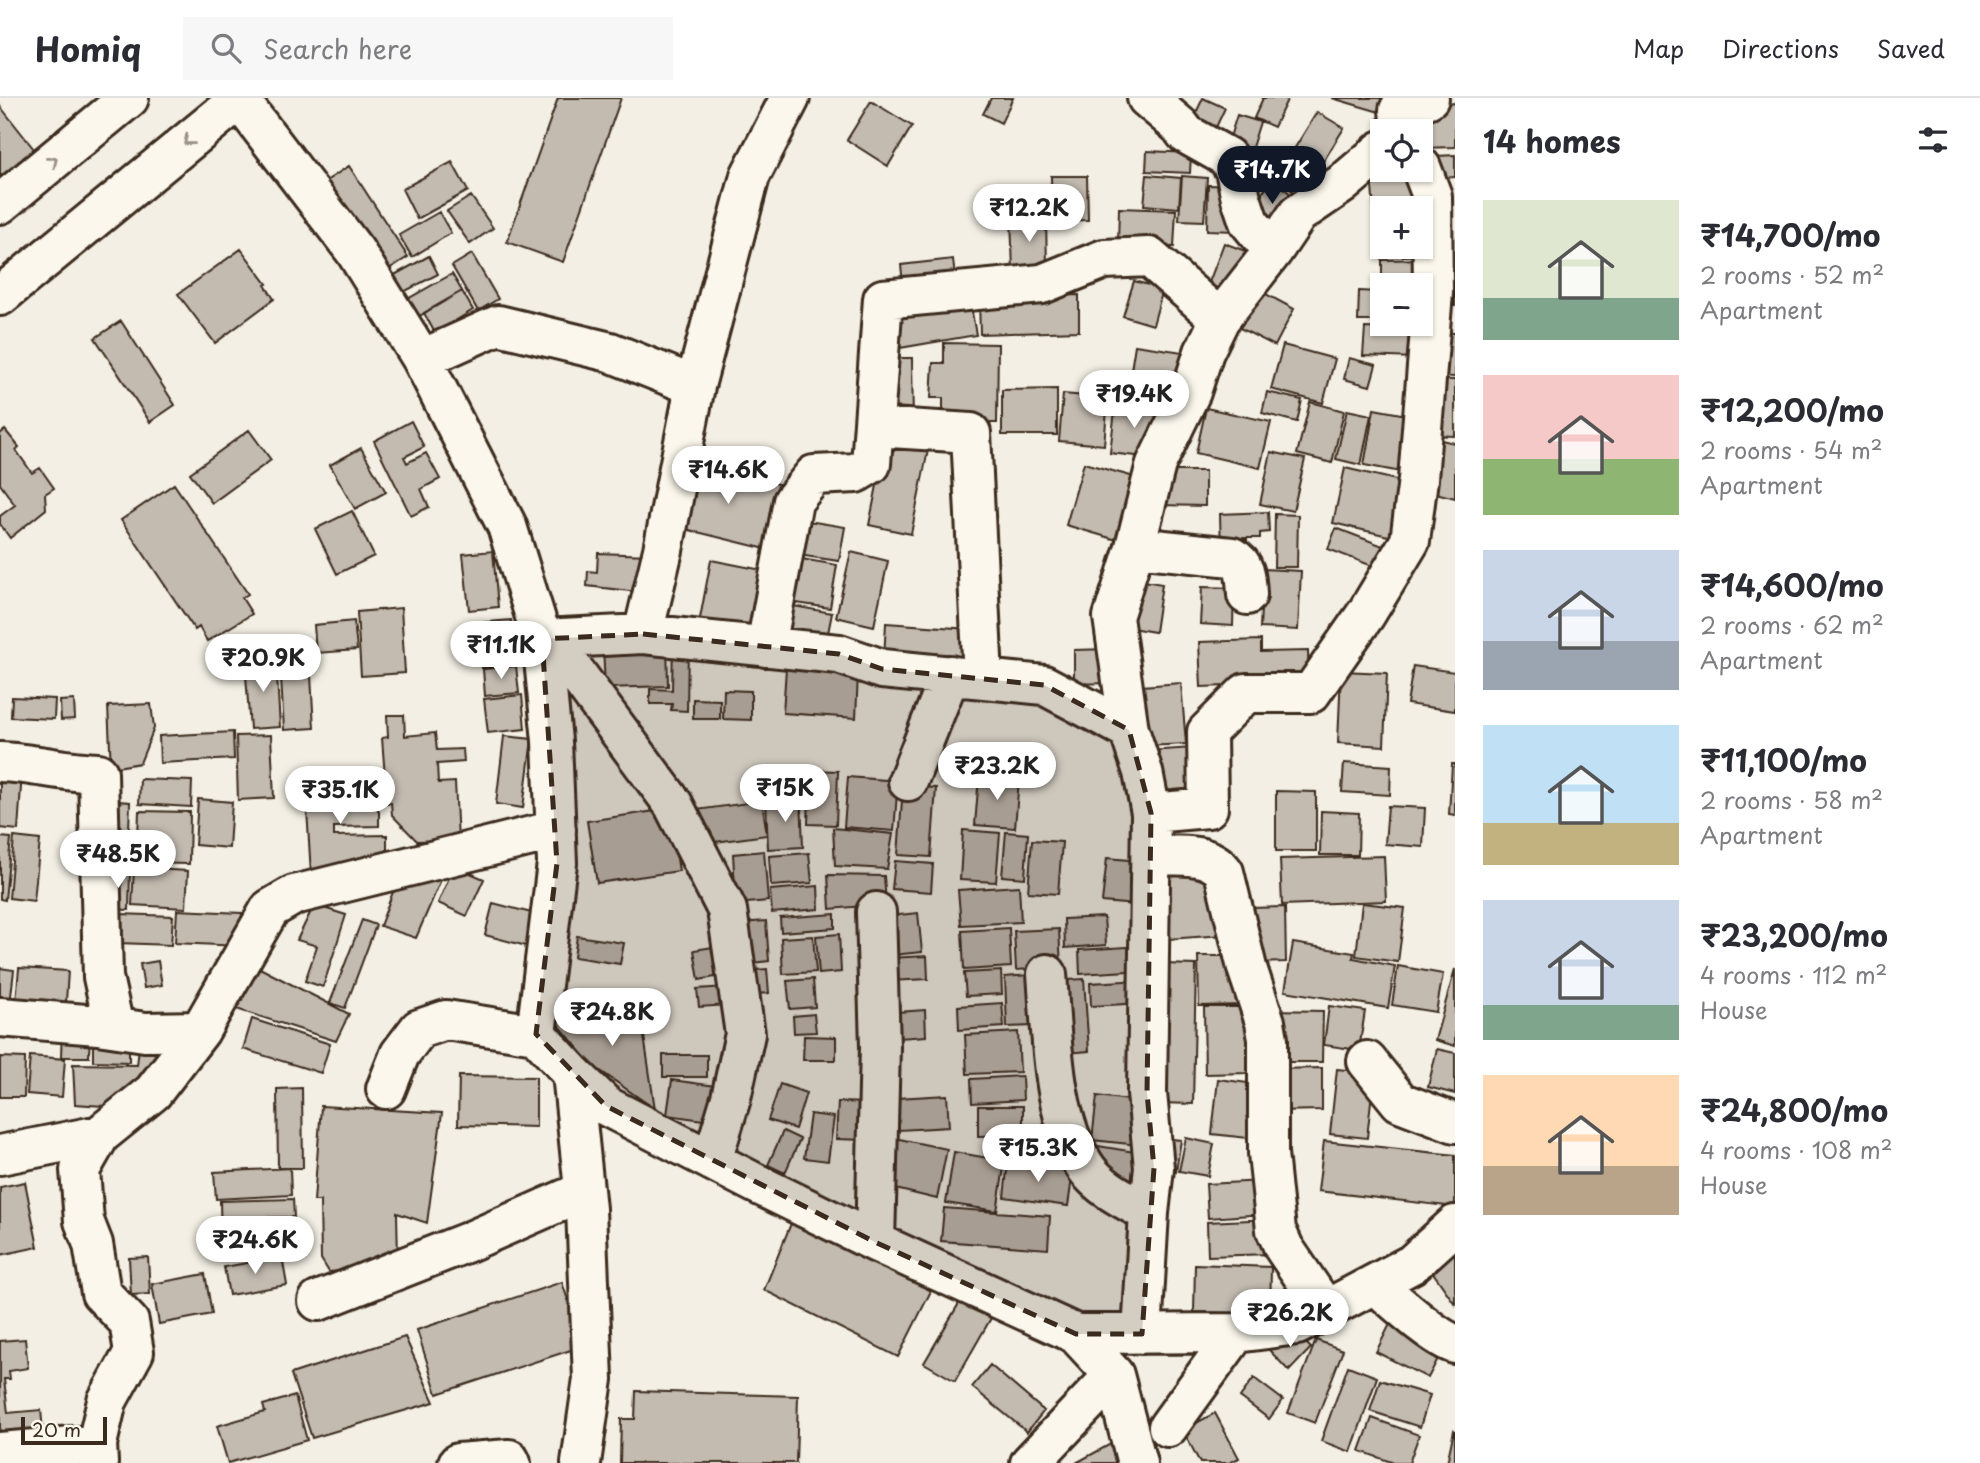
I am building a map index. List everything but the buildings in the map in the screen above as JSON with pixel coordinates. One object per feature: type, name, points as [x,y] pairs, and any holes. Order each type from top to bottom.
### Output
[{"type":"street","points":[[0,204],[129,98]]},
{"type":"street","points":[[0,296],[239,98],[355,251],[422,359],[507,526],[546,638],[557,863],[536,1034]]},
{"type":"street","points":[[643,634],[663,550],[695,386],[751,176],[790,98]]},
{"type":"street","points":[[1147,98],[1186,134],[1227,157],[1235,170],[1249,222],[1273,251]]},
{"type":"street","points":[[1142,1334],[1154,1168],[1147,1093],[1151,813],[1143,772],[1129,730],[1113,617],[1135,547],[1156,464],[1191,392],[1204,352],[1220,318],[1273,251],[1298,214],[1342,184],[1370,160]]},
{"type":"street","points":[[1151,813],[1208,808],[1207,732],[1246,693],[1311,693],[1366,614],[1410,541],[1418,479],[1433,292],[1433,196],[1427,182]]},
{"type":"street","points":[[766,647],[793,501],[814,475],[856,473],[871,464],[883,299],[1042,284],[1104,259],[1149,257],[1220,318]]},
{"type":"street","points":[[422,359],[498,325],[610,352],[695,386]]},
{"type":"street","points":[[874,427],[971,433],[967,677],[908,781]]},
{"type":"street","points":[[1135,547],[1232,557],[1239,561],[1244,569],[1247,595]]},
{"type":"street","points":[[546,638],[643,634],[839,654],[882,669],[1044,685],[1129,730]]},
{"type":"street","points":[[546,638],[673,804],[727,910],[745,1034],[731,1098],[712,1161]]},
{"type":"street","points":[[0,762],[98,773],[103,977],[114,1027]]},
{"type":"street","points":[[0,1452],[98,1454],[107,1401],[134,1352],[129,1322],[101,1293],[93,1244],[84,1221],[80,1170],[100,1135],[153,1092],[200,1031],[270,909],[294,895],[556,830]]},
{"type":"street","points":[[1152,855],[1206,858],[1224,872],[1247,968],[1268,1039],[1268,1153],[1276,1230],[1283,1248],[1326,1310]]},
{"type":"street","points":[[875,1242],[880,1046],[876,912]]},
{"type":"street","points":[[1047,974],[1058,1095],[1070,1136],[1087,1170],[1104,1186],[1149,1213]]},
{"type":"street","points":[[0,1017],[145,1032],[200,1031]]},
{"type":"street","points":[[386,1088],[400,1054],[419,1029],[446,1020],[536,1034],[606,1106],[875,1242],[1076,1334],[1114,1375],[1137,1463]]},
{"type":"street","points":[[1367,1060],[1400,1102],[1455,1123]]},
{"type":"street","points":[[572,1073],[584,1191],[593,1379],[581,1463]]},
{"type":"street","points":[[0,1155],[100,1135]]},
{"type":"street","points":[[318,1301],[468,1242],[584,1191]]},
{"type":"street","points":[[1076,1334],[1236,1333],[1297,1325],[1412,1264],[1455,1225]]},
{"type":"street","points":[[1375,1284],[1434,1333],[1455,1344]]},
{"type":"street","points":[[1168,1427],[1236,1333]]},
{"type":"street","points":[[1030,1463],[1114,1375]]},
{"type":"street","points":[[458,1463],[509,1459],[511,1463]]},
{"type":"highlighted area","points":[[643,634],[839,654],[882,669],[1044,685],[1129,730],[1151,813],[1147,1093],[1154,1168],[1142,1334],[1076,1334],[875,1242],[606,1106],[536,1034],[557,863],[542,639]]}]
